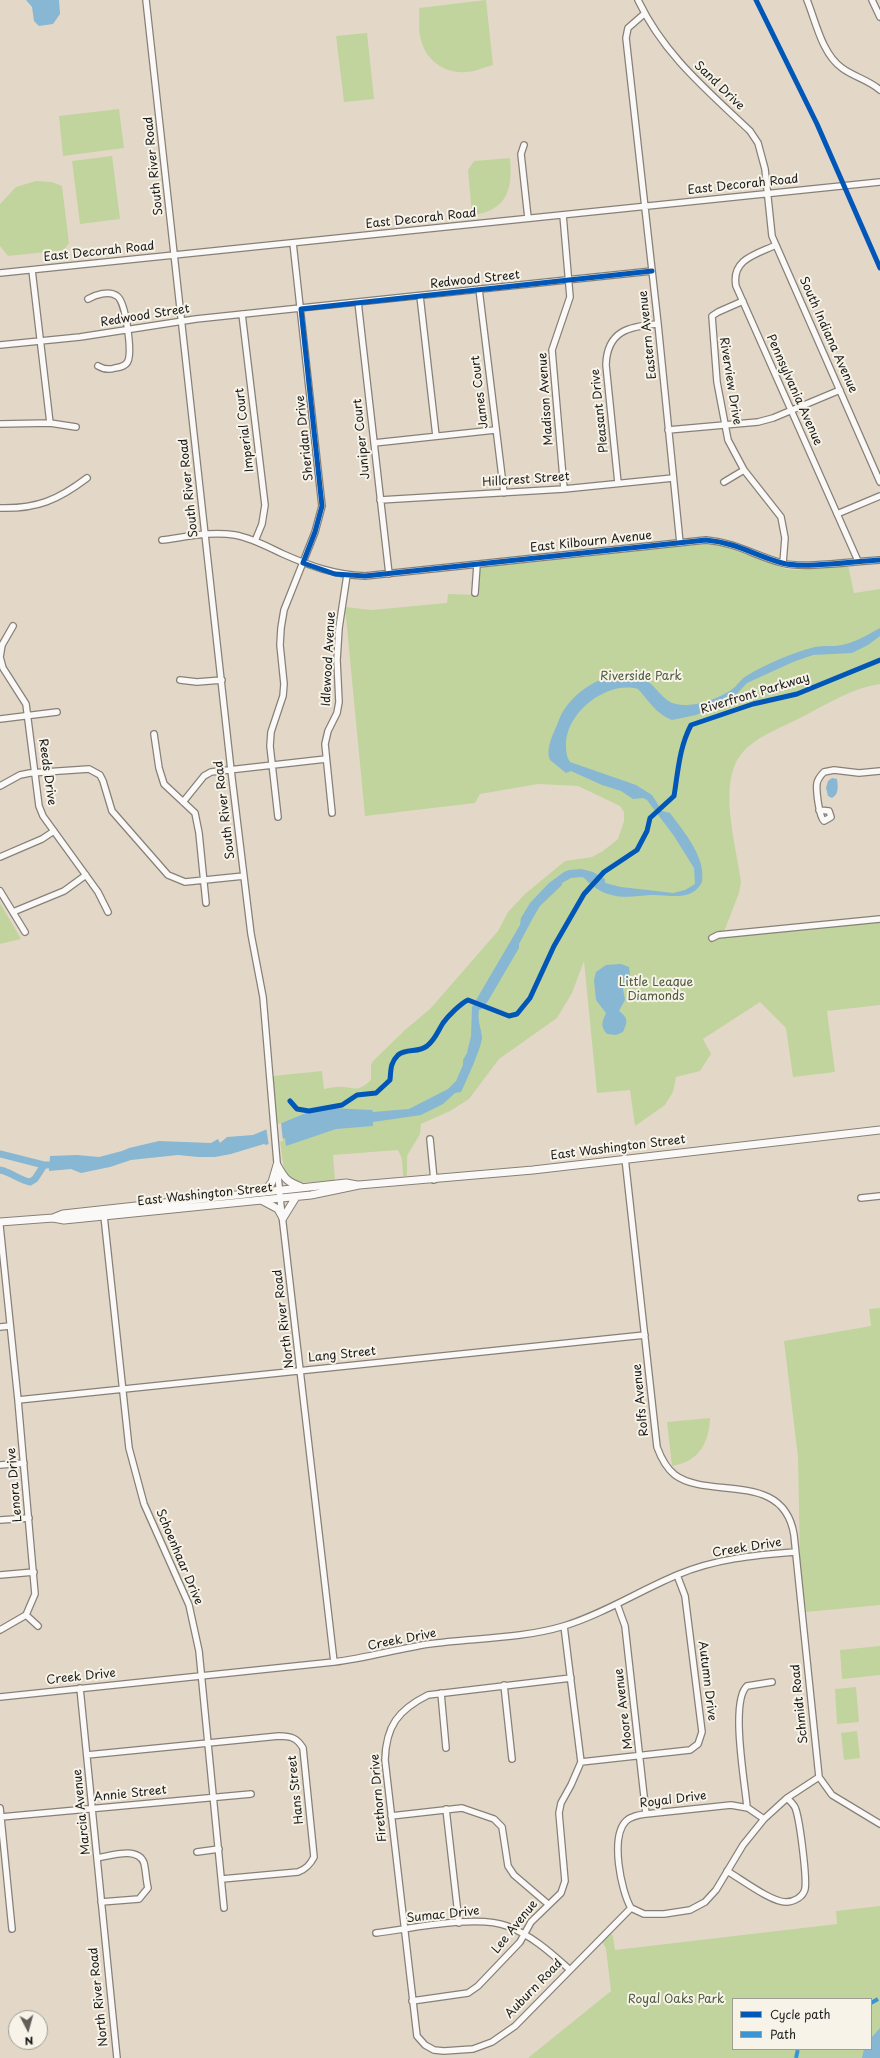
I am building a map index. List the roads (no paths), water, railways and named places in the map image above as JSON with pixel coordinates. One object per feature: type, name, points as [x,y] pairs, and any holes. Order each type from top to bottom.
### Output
[{"type":"main road","name":"East Washington Street","points":[[0,1222],[53,1218],[64,1220],[296,1197],[359,1186],[434,1180],[880,1130]]},
{"type":"main road","points":[[277,1165],[289,1184],[303,1188]]},
{"type":"main road","points":[[264,1192],[272,1182],[277,1165]]},
{"type":"main road","name":"East Washington Street","points":[[53,1218],[63,1214],[346,1183],[359,1186]]},
{"type":"main road","points":[[260,1200],[275,1207],[283,1218],[296,1197]]},
{"type":"street","name":"South River Road","points":[[146,0],[231,770],[251,934],[260,973]]},
{"type":"street","name":"Sand Drive","points":[[638,0],[644,14],[668,50],[679,63],[750,131],[758,143],[762,155],[768,194]]},
{"type":"street","points":[[807,0],[830,56],[843,69],[879,87]]},
{"type":"street","points":[[872,0],[880,17]]},
{"type":"street","name":"Eastern Avenue","points":[[644,14],[628,28],[626,38],[658,324],[680,542]]},
{"type":"street","points":[[524,145],[521,154],[528,218]]},
{"type":"street","name":"East Decorah Road","points":[[0,273],[880,182]]},
{"type":"street","name":"South Indiana Avenue","points":[[768,194],[771,228],[776,245],[880,482]]},
{"type":"street","name":"Madison Avenue","points":[[562,215],[570,297],[552,350],[564,489]]},
{"type":"street","name":"Sheridan Drive","points":[[278,817],[271,766],[271,732],[283,696],[284,684],[280,645],[284,610],[315,532],[322,506],[293,243]]},
{"type":"street","name":"Pennsylvania Avenue","points":[[776,245],[750,256],[739,266],[735,280],[858,561]]},
{"type":"street","points":[[32,270],[39,341],[50,423]]},
{"type":"street","name":"Redwood Street","points":[[0,345],[80,337],[242,314],[652,271]]},
{"type":"street","name":"James Court","points":[[479,289],[504,493]]},
{"type":"street","points":[[88,299],[95,295],[111,293],[118,296],[123,304],[127,330],[130,354],[128,363],[114,369],[103,369],[98,366]]},
{"type":"street","points":[[420,296],[436,436]]},
{"type":"street","name":"Riverview Drive","points":[[743,300],[710,315],[717,382],[728,440],[744,470],[781,517],[785,538],[783,563]]},
{"type":"street","name":"Juniper Court","points":[[358,302],[389,574]]},
{"type":"street","name":"Imperial Court","points":[[242,314],[265,505],[262,524],[255,541]]},
{"type":"street","name":"Pleasant Drive","points":[[618,483],[606,352],[612,342],[623,331],[637,326],[658,324]]},
{"type":"street","points":[[668,430],[758,422],[792,412],[840,390]]},
{"type":"street","points":[[0,424],[50,423],[76,427]]},
{"type":"street","points":[[374,443],[496,430]]},
{"type":"street","points":[[724,482],[744,470]]},
{"type":"street","points":[[0,508],[22,508],[47,502],[67,492],[87,478]]},
{"type":"street","name":"Hillcrest Street","points":[[380,500],[564,489],[673,478]]},
{"type":"street","points":[[837,514],[880,496]]},
{"type":"street","name":"East Kilbourn Avenue","points":[[162,540],[205,534],[235,535],[255,541],[303,563],[335,574],[347,576],[389,574],[478,566],[680,542],[722,542],[738,545],[783,563],[798,566],[880,560]]},
{"type":"street","points":[[475,593],[478,566]]},
{"type":"street","name":"Idlewood Avenue","points":[[332,813],[324,744],[337,713],[339,702],[337,660],[339,628],[347,576]]},
{"type":"street","name":"Reeds Drive","points":[[13,626],[4,640],[0,656],[3,668],[23,696],[29,715],[39,806],[54,831],[98,892],[108,912]]},
{"type":"street","points":[[180,680],[197,682],[222,680]]},
{"type":"street","points":[[0,718],[57,712]]},
{"type":"street","points":[[154,734],[159,768],[164,784],[195,813],[199,833],[206,903]]},
{"type":"street","points":[[183,802],[204,776],[211,772],[326,759]]},
{"type":"street","points":[[0,786],[20,775],[35,772],[81,768],[94,771],[103,781],[112,811],[173,879],[185,882],[244,876]]},
{"type":"street","points":[[819,810],[817,783],[824,772],[834,770],[859,773],[880,771]]},
{"type":"street","points":[[0,857],[42,839],[54,831]]},
{"type":"street","points":[[13,912],[64,891],[86,875]]},
{"type":"street","points":[[0,891],[25,932]]},
{"type":"street","points":[[712,938],[718,935],[880,919]]},
{"type":"street","name":"North River Road","points":[[260,973],[269,1052],[273,1122],[280,1198],[334,1662]]},
{"type":"street","points":[[430,1139],[434,1180]]},
{"type":"street","name":"Rolfs Avenue","points":[[625,1158],[657,1447],[667,1468],[685,1480],[751,1491],[768,1497],[779,1505],[787,1515],[792,1526],[795,1552]]},
{"type":"street","points":[[861,1198],[880,1196]]},
{"type":"street","name":"Schoenhaar Drive","points":[[104,1216],[128,1448],[136,1480],[148,1513],[182,1586],[189,1605],[199,1650],[224,1908]]},
{"type":"street","name":"Lenora Drive","points":[[0,1226],[34,1572],[35,1594],[26,1615]]},
{"type":"street","points":[[0,1327],[10,1326]]},
{"type":"street","name":"Lang Street","points":[[18,1400],[645,1334]]},
{"type":"street","points":[[0,1465],[24,1463]]},
{"type":"street","points":[[0,1520],[29,1518]]},
{"type":"street","name":"Creek Drive","points":[[0,1697],[360,1659],[406,1648],[539,1632],[564,1626],[617,1604],[677,1575],[736,1558],[795,1552]]},
{"type":"street","name":"Schmidt Road","points":[[795,1552],[819,1777],[832,1795],[880,1824]]},
{"type":"street","points":[[0,1575],[34,1572]]},
{"type":"street","name":"Autumn Drive","points":[[581,1762],[690,1750],[698,1744],[702,1732],[685,1596],[677,1575]]},
{"type":"street","name":"Moore Avenue","points":[[617,1604],[626,1626],[646,1814]]},
{"type":"street","points":[[0,1630],[26,1615],[38,1626]]},
{"type":"street","points":[[564,1626],[581,1762]]},
{"type":"street","name":"Firethorn Drive","points":[[417,2036],[403,1930],[385,1760],[385,1742],[390,1728],[402,1712],[413,1703],[428,1695],[571,1678]]},
{"type":"street","points":[[747,1807],[739,1743],[741,1695],[746,1686],[772,1682]]},
{"type":"street","points":[[504,1685],[512,1759]]},
{"type":"street","name":"Marcia Avenue","points":[[80,1688],[98,1858],[104,1933]]},
{"type":"street","points":[[441,1693],[446,1748]]},
{"type":"street","name":"Hans Street","points":[[87,1755],[209,1742],[288,1736],[297,1740],[303,1748],[314,1857],[307,1868],[298,1872],[222,1879]]},
{"type":"street","name":"Lee Avenue","points":[[412,2001],[468,1993],[478,1986],[520,1942],[530,1922],[561,1893],[565,1881],[559,1813],[561,1803],[581,1762]]},
{"type":"street","points":[[631,1908],[644,1914],[664,1914],[690,1910],[706,1902],[716,1890],[743,1845],[764,1818],[788,1798],[819,1777]]},
{"type":"street","name":"Annie Street","points":[[1,1817],[214,1796],[251,1794]]},
{"type":"street","points":[[727,1871],[774,1899],[785,1902],[795,1901],[801,1896],[805,1890],[805,1876],[796,1808],[788,1798]]},
{"type":"street","name":"Royal Drive","points":[[631,1908],[625,1898],[618,1851],[617,1836],[625,1822],[634,1816],[646,1814],[731,1805],[747,1807],[764,1818]]},
{"type":"street","points":[[0,1808],[12,1929]]},
{"type":"street","points":[[391,1816],[462,1808],[494,1819],[502,1827],[508,1866],[548,1904]]},
{"type":"street","points":[[446,1809],[459,1923]]},
{"type":"street","points":[[197,1852],[219,1849]]},
{"type":"street","points":[[98,1858],[132,1853],[139,1856],[144,1862],[148,1888],[139,1899],[101,1902]]},
{"type":"street","name":"Auburn Road","points":[[417,2036],[425,2045],[434,2050],[444,2051],[473,2049],[492,2042],[515,2026],[569,1969],[631,1908]]},
{"type":"street","name":"Sumac Drive","points":[[376,1933],[459,1923],[486,1922],[506,1925],[543,1945],[569,1969]]},
{"type":"street","name":"North River Road","points":[[104,1933],[117,2058]]},
{"type":"water","points":[[26,0],[59,0],[60,14],[53,24],[39,26],[34,21],[32,7]]},
{"type":"water","points":[[880,628],[880,636],[868,645],[852,653],[813,655],[793,662],[747,683],[733,698],[696,715],[672,720],[657,711],[638,689],[626,688],[613,690],[601,695],[589,702],[579,712],[567,735],[566,751],[570,762],[636,785],[652,795],[662,811],[670,813],[693,845],[701,863],[702,882],[697,889],[686,895],[651,895],[630,897],[613,896],[604,893],[594,887],[583,877],[571,878],[562,883],[562,885],[540,906],[519,944],[519,948],[488,1001],[483,1008],[479,1010],[482,1041],[477,1055],[461,1092],[455,1093],[443,1104],[421,1115],[373,1122],[373,1126],[336,1129],[286,1146],[285,1138],[266,1145],[264,1144],[231,1154],[215,1157],[178,1155],[131,1160],[110,1167],[81,1173],[71,1169],[49,1171],[50,1156],[77,1155],[99,1157],[159,1141],[211,1143],[218,1139],[220,1143],[227,1137],[253,1135],[306,1113],[331,1108],[372,1110],[373,1112],[409,1109],[448,1089],[456,1081],[467,1053],[471,1036],[472,1007],[520,925],[521,918],[530,903],[549,883],[564,872],[581,869],[593,872],[605,879],[605,883],[621,887],[673,893],[685,890],[695,884],[694,868],[674,836],[647,800],[643,798],[633,799],[621,791],[602,785],[571,771],[566,773],[550,760],[549,750],[551,739],[564,710],[571,701],[590,685],[612,676],[624,675],[635,676],[651,684],[667,700],[674,704],[683,705],[701,703],[727,693],[746,676],[780,659],[815,647],[839,646],[847,644]]},
{"type":"water","points":[[832,778],[837,779],[838,787],[836,794],[832,798],[828,796],[826,788],[828,781]]},
{"type":"water","points":[[621,964],[629,967],[630,975],[623,989],[625,1000],[619,1011],[626,1018],[626,1025],[623,1032],[616,1035],[607,1034],[603,1029],[602,1024],[606,1013],[596,1000],[594,980],[596,972],[606,965]]},
{"type":"water","points":[[880,2028],[880,2058],[862,2058],[864,2050],[872,2050],[872,2037]]},
{"type":"waterway","points":[[585,874],[606,888]]},
{"type":"waterway","points":[[0,1154],[44,1165],[58,1165]]},
{"type":"waterway","points":[[0,1170],[30,1182],[35,1179],[44,1165]]},
{"type":"park label","name":"Riverside Park","points":[[641,677]]},
{"type":"park label","name":"Little League Diamonds","points":[[656,990]]},
{"type":"park label","name":"Royal Oaks Park","points":[[676,2000]]}]
